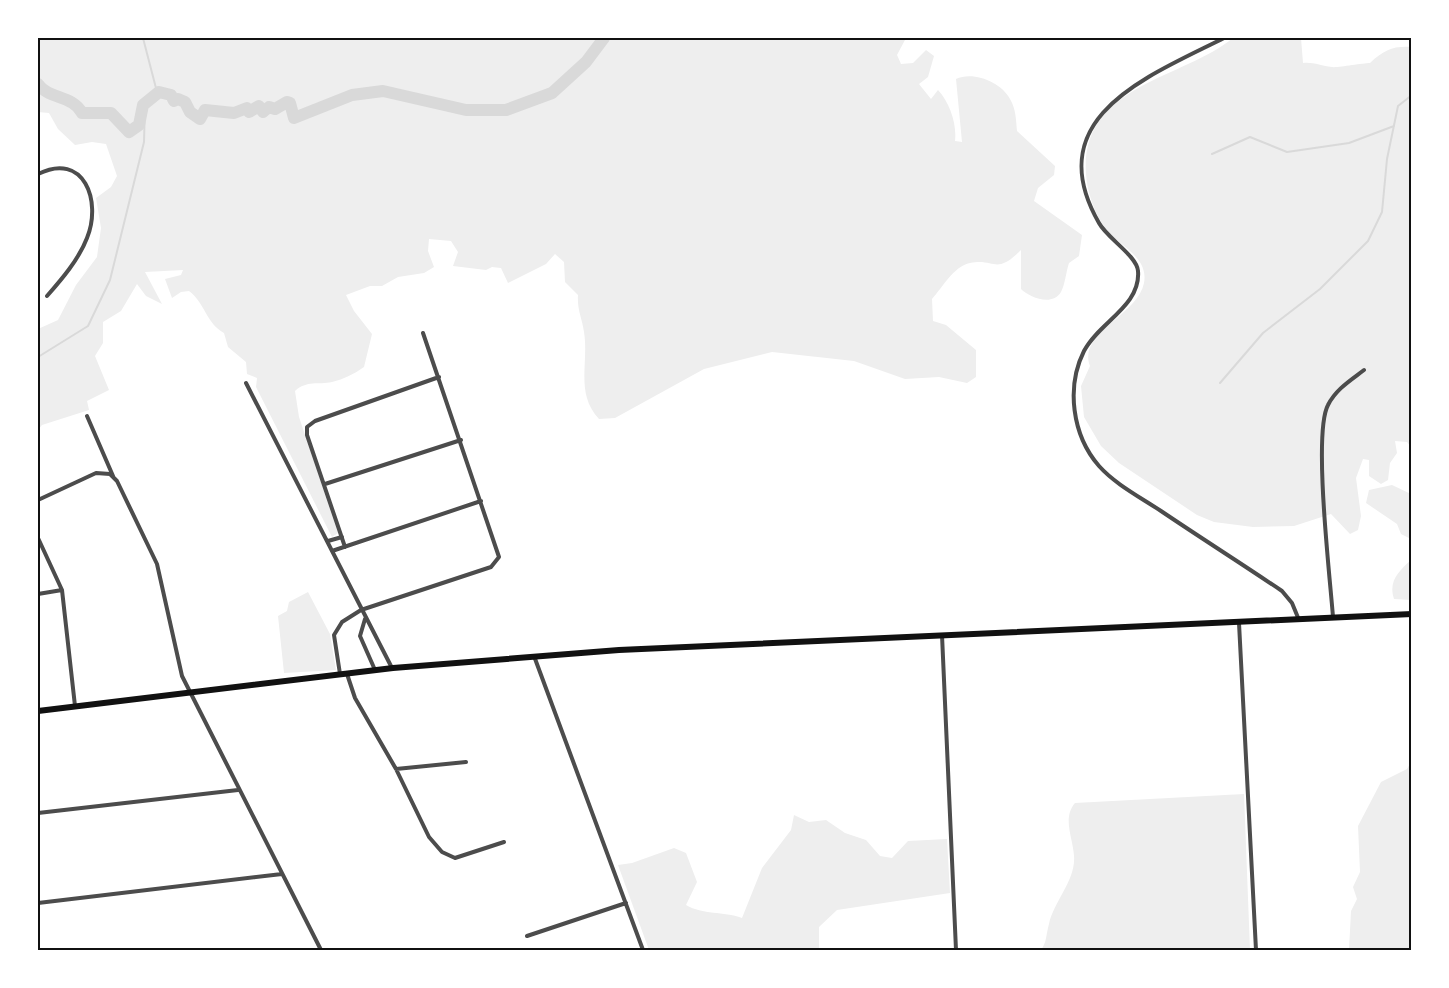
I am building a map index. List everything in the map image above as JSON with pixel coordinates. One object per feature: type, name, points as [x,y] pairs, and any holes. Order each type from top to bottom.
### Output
[{"type":"main road","points":[[38,711],[393,668],[534,656],[693,645],[1300,621],[1412,614]]},
{"type":"street","points":[[1224,38],[1168,64],[1116,97],[1097,119],[1087,136],[1081,168],[1090,204],[1103,231],[1138,267],[1139,276],[1128,303],[1100,328],[1082,355],[1074,389],[1076,424],[1081,439],[1099,466],[1133,493],[1282,591],[1292,603],[1300,621]]},
{"type":"street","points":[[38,174],[58,167],[75,171],[89,193],[92,209],[87,239],[47,296]]},
{"type":"street","points":[[423,333],[499,552],[495,565],[361,610],[342,622],[335,631],[334,640],[344,674],[396,769],[429,837],[442,852],[456,858],[504,842]]},
{"type":"street","points":[[1333,618],[1324,489],[1323,417],[1334,395],[1364,370]]},
{"type":"street","points":[[345,547],[307,435],[309,424],[439,377]]},
{"type":"street","points":[[246,383],[365,618],[393,668]]},
{"type":"street","points":[[87,416],[113,476],[157,564],[179,670],[189,693],[321,951]]},
{"type":"street","points":[[325,484],[461,440]]},
{"type":"street","points":[[38,500],[101,472],[113,476]]},
{"type":"street","points":[[332,550],[481,501]]},
{"type":"street","points":[[328,541],[342,537]]},
{"type":"street","points":[[38,538],[62,590],[75,707]]},
{"type":"street","points":[[38,594],[62,590]]},
{"type":"street","points":[[365,618],[360,636],[375,670]]},
{"type":"street","points":[[1239,623],[1256,951]]},
{"type":"street","points":[[942,635],[956,951]]},
{"type":"street","points":[[534,656],[643,951]]},
{"type":"street","points":[[396,769],[466,762]]},
{"type":"street","points":[[38,813],[238,790]]},
{"type":"street","points":[[38,903],[282,874]]},
{"type":"street","points":[[527,936],[626,903]]},
{"type":"shaded area","points":[[38,38],[906,38],[897,55],[901,64],[913,63],[926,50],[934,56],[928,77],[919,84],[931,99],[938,90],[946,101],[954,121],[955,141],[962,142],[956,79],[978,77],[993,83],[1006,93],[1013,107],[1017,131],[1055,166],[1054,175],[1038,188],[1034,201],[1082,235],[1079,256],[1069,263],[1061,292],[1052,299],[1041,299],[1021,289],[1021,250],[1000,264],[979,262],[964,265],[949,278],[932,299],[933,321],[946,325],[976,350],[976,377],[967,383],[939,377],[905,379],[854,361],[772,352],[704,369],[615,418],[599,419],[587,399],[584,377],[585,344],[578,295],[565,282],[564,262],[555,254],[546,264],[508,283],[501,268],[492,267],[486,270],[453,266],[458,252],[451,241],[429,239],[428,251],[434,267],[424,273],[398,277],[382,286],[370,286],[346,295],[354,311],[372,334],[364,367],[341,379],[327,383],[308,384],[295,391],[299,417],[338,533],[332,537],[256,387],[257,378],[247,374],[246,362],[228,347],[224,333],[213,324],[199,301],[189,291],[181,292],[172,298],[165,279],[181,275],[183,270],[145,272],[162,304],[146,296],[137,284],[121,311],[103,322],[103,343],[95,356],[109,390],[87,401],[89,410],[42,425],[38,430],[38,329],[58,320],[76,285],[97,257],[101,228],[96,198],[111,187],[117,176],[106,144],[92,142],[75,145],[58,129],[49,113],[38,112]]},
{"type":"shaded area","points":[[1233,38],[1301,38],[1303,63],[1332,67],[1370,63],[1389,50],[1411,47],[1411,447],[1407,442],[1395,441],[1397,453],[1390,463],[1388,480],[1381,484],[1369,476],[1369,460],[1363,459],[1356,478],[1361,516],[1358,530],[1350,534],[1331,514],[1294,526],[1253,527],[1214,522],[1197,515],[1119,463],[1101,446],[1084,417],[1081,386],[1090,366],[1088,354],[1092,344],[1131,305],[1144,283],[1142,266],[1138,259],[1106,229],[1095,210],[1086,174],[1088,144],[1099,121],[1116,103],[1138,88],[1212,52]]},
{"type":"shaded area","points":[[1392,485],[1411,494],[1411,539],[1401,534],[1397,524],[1366,503],[1369,490]]},
{"type":"shaded area","points":[[1411,560],[1411,600],[1394,599],[1392,587],[1394,582],[1399,572]]},
{"type":"shaded area","points":[[308,592],[330,634],[336,670],[284,673],[278,616],[287,611],[289,602]]},
{"type":"shaded area","points":[[1411,762],[1411,950],[1349,950],[1351,911],[1357,899],[1353,887],[1360,872],[1358,826],[1381,782],[1407,769]]},
{"type":"shaded area","points":[[1244,794],[1250,950],[1041,950],[1052,915],[1072,874],[1074,856],[1069,815],[1075,803]]},
{"type":"shaded area","points":[[794,815],[809,822],[826,820],[845,833],[866,840],[880,856],[892,858],[908,841],[947,839],[950,893],[837,910],[819,927],[819,950],[649,950],[618,865],[632,863],[674,848],[686,853],[697,882],[686,905],[699,910],[742,918],[762,868],[791,830]]},
{"type":"waterway","points":[[143,38],[157,92]]},
{"type":"waterway","points":[[38,84],[42,89],[73,103],[82,113],[111,113],[129,132],[139,125],[143,105],[159,92],[171,95],[174,101],[178,99],[185,102],[190,112],[200,119],[205,110],[234,113],[247,108],[249,112],[259,106],[263,112],[269,107],[275,109],[287,102],[290,103],[294,118],[352,95],[383,91],[466,110],[506,110],[552,93],[586,62],[604,38]]},
{"type":"waterway","points":[[1220,383],[1263,333],[1320,289],[1368,241],[1382,212],[1387,159],[1398,106],[1412,95]]},
{"type":"waterway","points":[[38,357],[88,326],[110,280],[144,142],[145,103]]},
{"type":"waterway","points":[[1212,154],[1250,137],[1287,152],[1349,143],[1394,126]]}]
